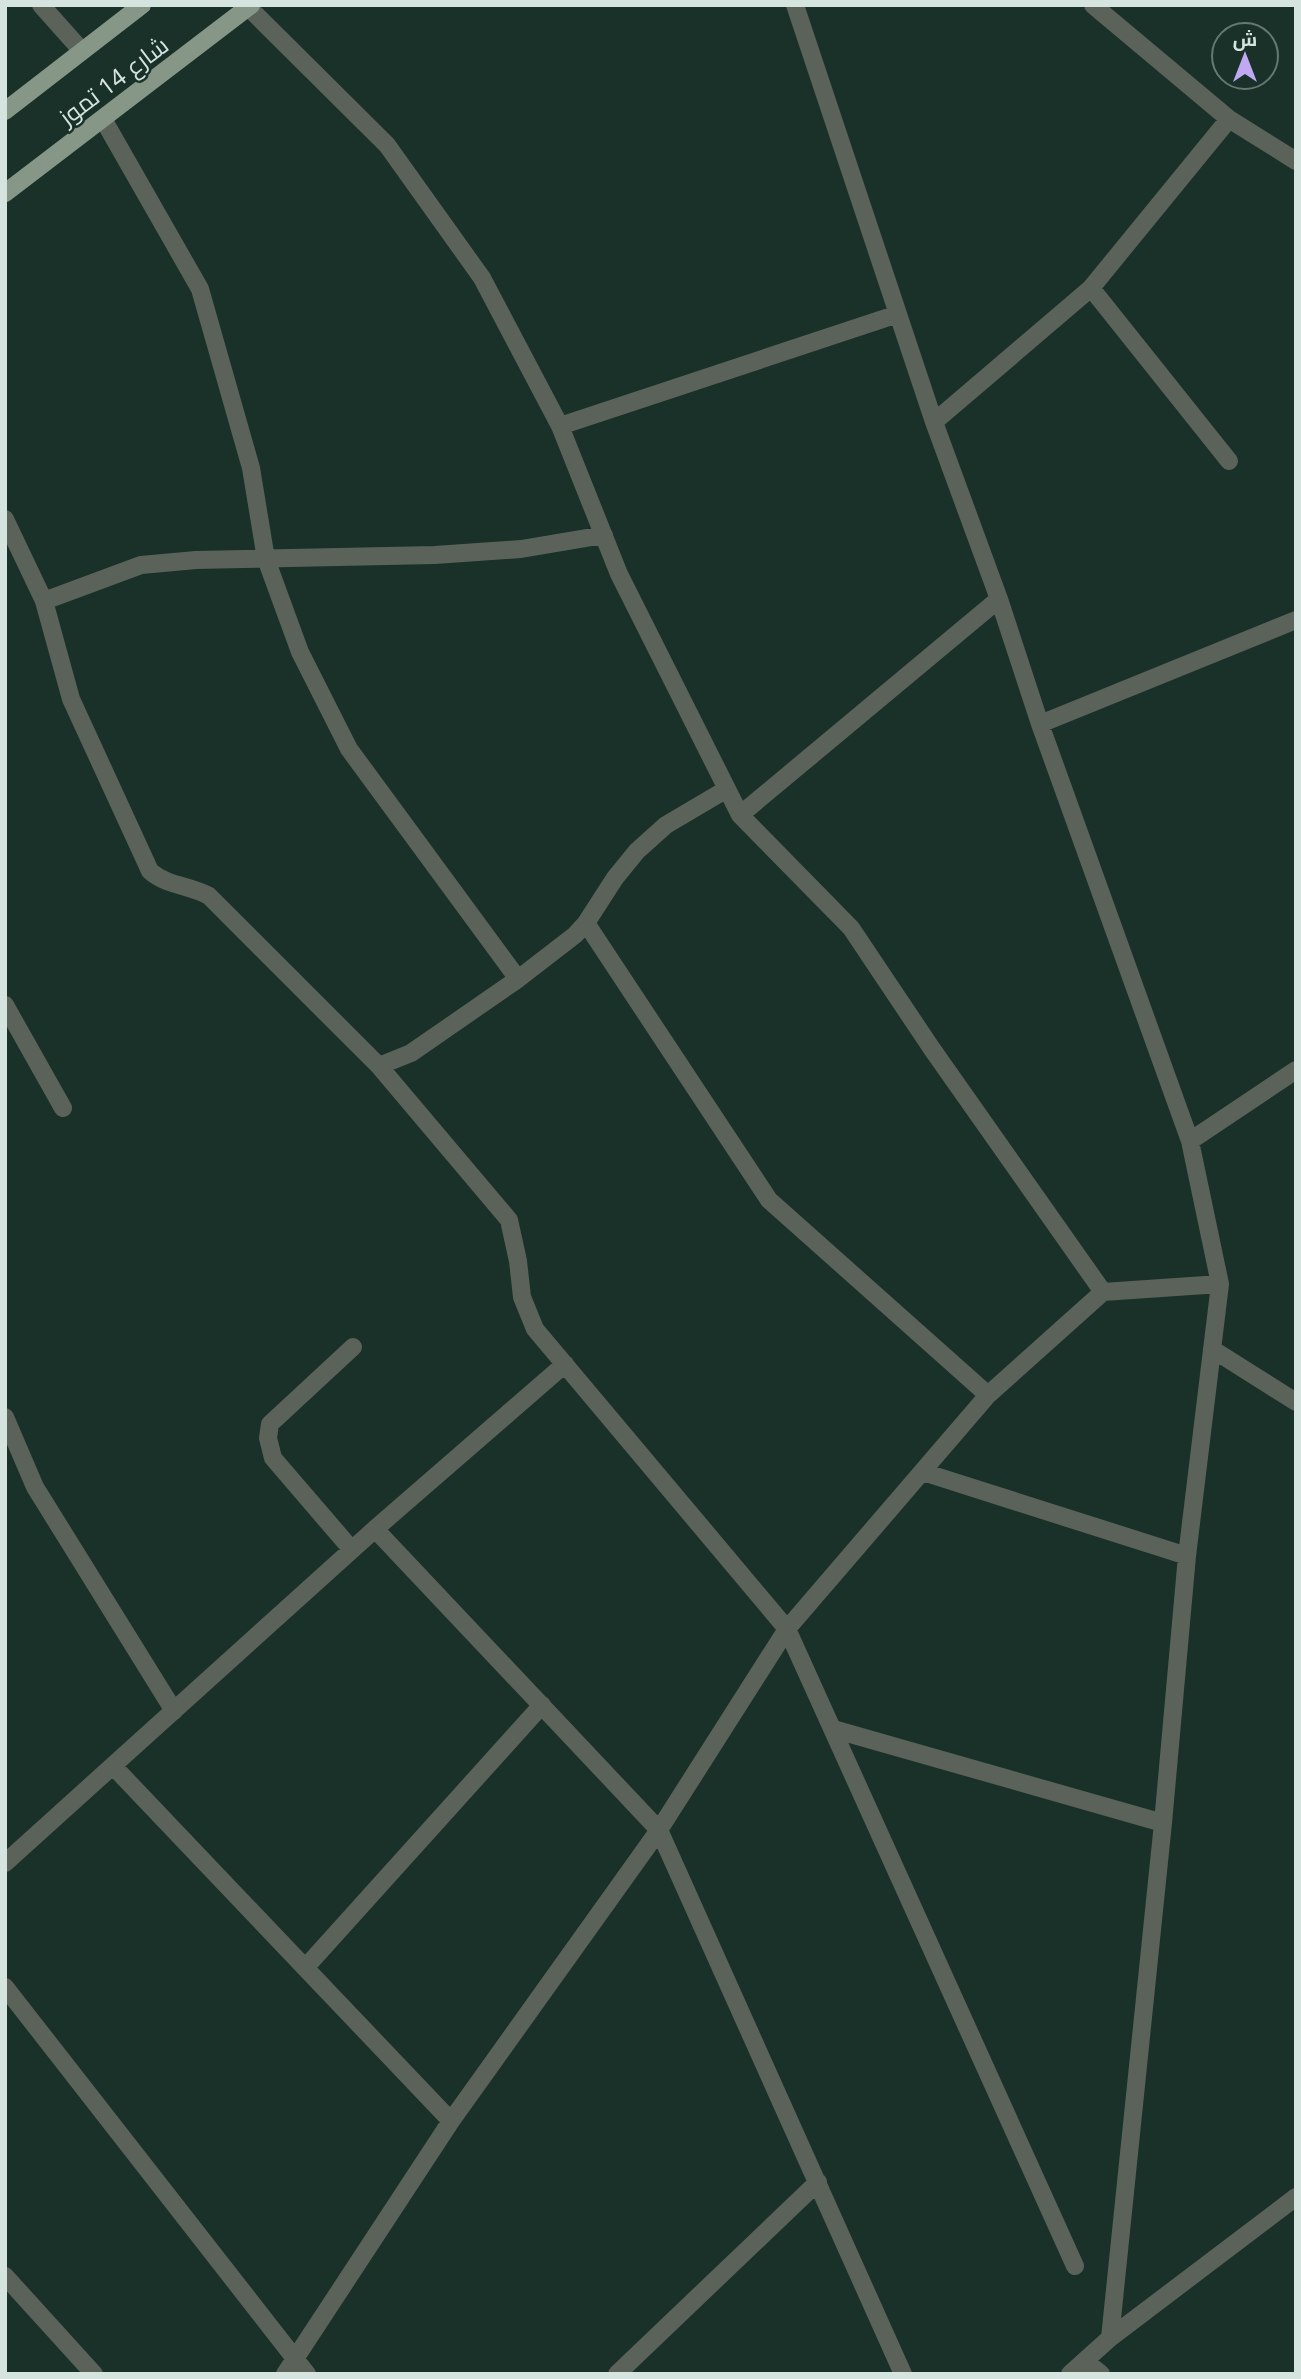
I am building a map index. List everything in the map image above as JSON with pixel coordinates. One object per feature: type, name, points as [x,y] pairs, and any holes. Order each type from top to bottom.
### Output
[{"type":"main road","name":"شارع 14 تموز","points":[[5,193],[249,6]]},
{"type":"main road","name":"شارع 14 تموز","points":[[5,111],[136,7]]},
{"type":"street","points":[[40,5],[82,51]]},
{"type":"street","points":[[795,5],[934,422],[1190,1141],[1220,1284],[1188,1556],[1110,2338]]},
{"type":"street","points":[[1093,5],[1229,119],[1296,161]]},
{"type":"street","points":[[249,6],[387,145],[482,278],[560,426],[619,574],[740,815],[851,928],[932,1049],[1103,1292]]},
{"type":"street","points":[[103,119],[200,289],[251,468],[267,559],[300,652],[349,749],[517,979]]},
{"type":"street","points":[[934,422],[1091,288],[1229,119]]},
{"type":"street","points":[[1091,288],[1229,461]]},
{"type":"street","points":[[560,426],[898,314]]},
{"type":"street","points":[[5,519],[44,601],[71,699],[150,871],[161,881],[196,889],[209,896],[379,1066],[509,1220],[522,1297],[535,1329],[787,1629],[1075,2266]]},
{"type":"street","points":[[44,601],[141,565],[196,559],[435,555],[521,549],[604,535]]},
{"type":"street","points":[[740,815],[999,599]]},
{"type":"street","points":[[1040,724],[1296,620]]},
{"type":"street","points":[[379,1066],[411,1054],[575,935],[637,851],[666,825],[727,789]]},
{"type":"street","points":[[586,923],[769,1200],[988,1395]]},
{"type":"street","points":[[5,1005],[63,1108]]},
{"type":"street","points":[[1190,1141],[1296,1070]]},
{"type":"street","points":[[5,1987],[295,2369],[451,2121],[659,1830],[787,1629],[988,1395],[1103,1292],[1220,1284]]},
{"type":"street","points":[[352,1550],[272,1458],[268,1438],[270,1424],[353,1347]]},
{"type":"street","points":[[1213,1349],[1296,1402]]},
{"type":"street","points":[[5,1864],[375,1529],[565,1364]]},
{"type":"street","points":[[5,1417],[35,1487],[174,1711]]},
{"type":"street","points":[[923,1472],[1188,1556]]},
{"type":"street","points":[[375,1529],[659,1830],[904,2374]]},
{"type":"street","points":[[305,1968],[542,1705]]},
{"type":"street","points":[[832,1729],[1163,1823]]},
{"type":"street","points":[[113,1766],[451,2121]]},
{"type":"street","points":[[617,2374],[818,2182]]},
{"type":"street","points":[[1070,2374],[1110,2338],[1296,2197]]},
{"type":"street","points":[[5,2276],[94,2374]]},
{"type":"street","points":[[1085,2361],[1101,2374]]}]
